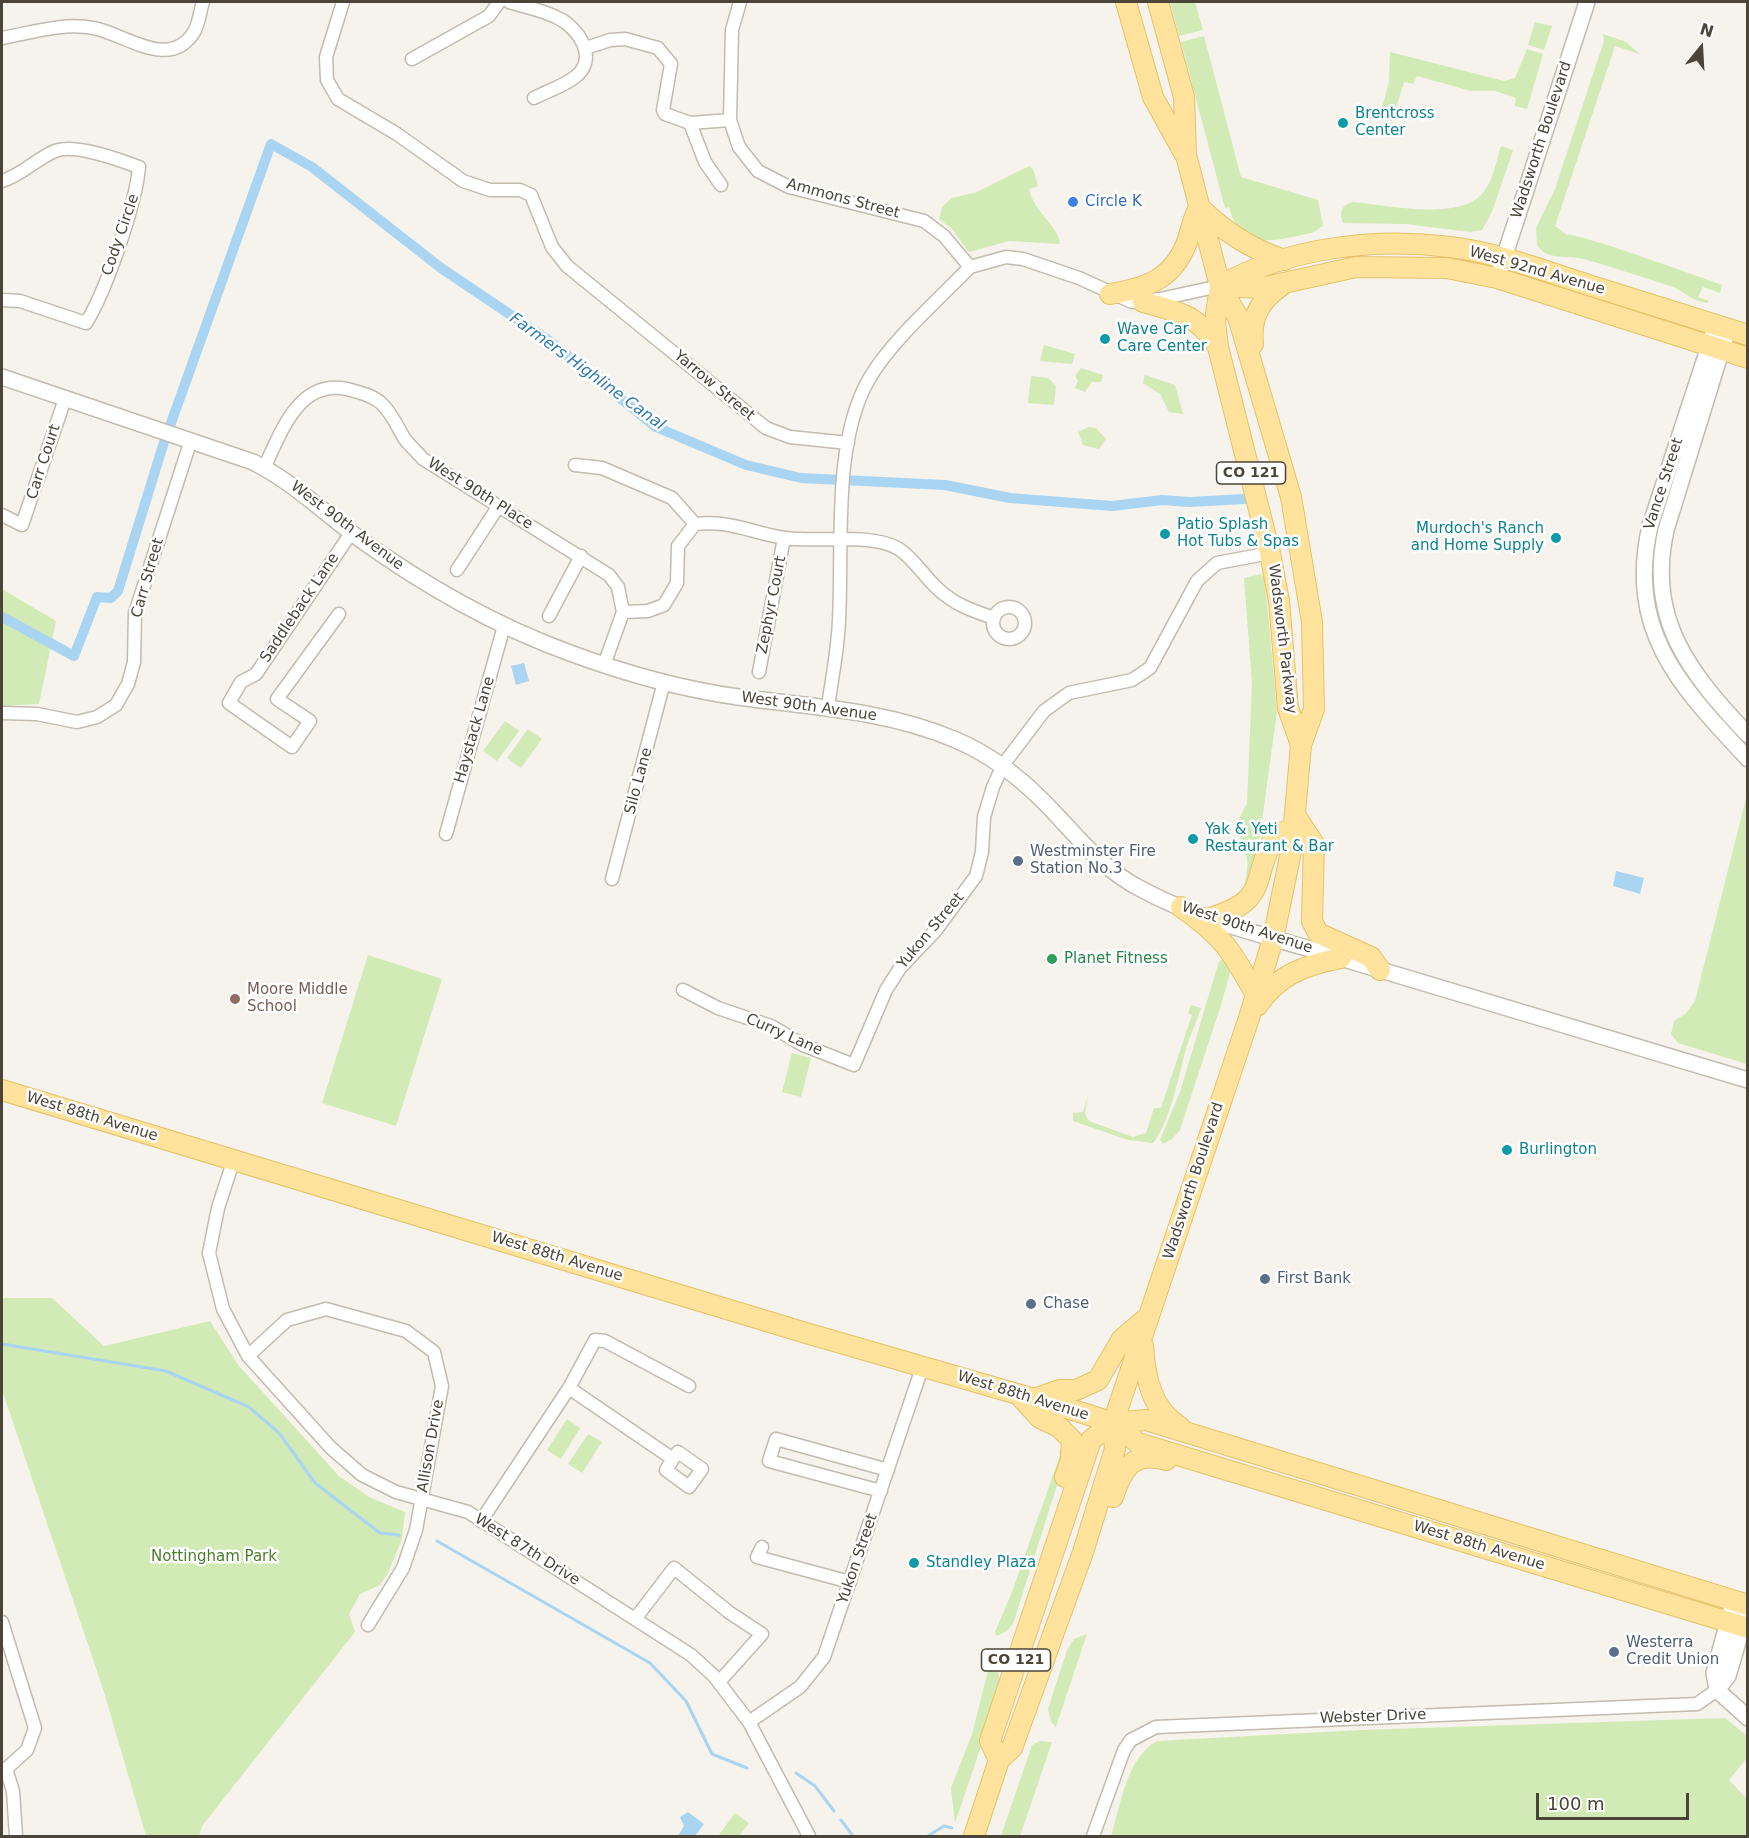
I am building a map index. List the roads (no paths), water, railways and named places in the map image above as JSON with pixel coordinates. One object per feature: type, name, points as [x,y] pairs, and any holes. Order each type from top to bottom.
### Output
[{"type":"main road","name":"Wadsworth Parkway","points":[[1126,2],[1153,97],[1186,155]]},
{"type":"main road","name":"Wadsworth Parkway","points":[[1158,2],[1184,96],[1186,155],[1220,286],[1238,317],[1257,374],[1291,497],[1312,622],[1314,709],[1300,745],[1287,875],[1273,939]]},
{"type":"main road","points":[[1110,294],[1131,290],[1170,272],[1180,260],[1199,207],[1222,230],[1245,245],[1284,260]]},
{"type":"main road","name":"West 92nd Avenue","points":[[1220,286],[1253,268],[1335,248],[1391,244],[1450,247],[1504,258],[1748,335]]},
{"type":"main road","name":"West 92nd Avenue","points":[[1220,286],[1261,288],[1356,267],[1392,265],[1448,268],[1497,279],[1748,358]]},
{"type":"main road","points":[[1257,374],[1252,337],[1254,316],[1266,297],[1286,282]]},
{"type":"main road","name":"Wadsworth Parkway","points":[[1220,286],[1215,322],[1218,347],[1270,553],[1279,601],[1288,708],[1300,745]]},
{"type":"main road","points":[[1143,302],[1188,315],[1201,324],[1218,347]]},
{"type":"main road","points":[[1210,918],[1227,912],[1252,896],[1272,840],[1276,834],[1294,822],[1314,844],[1312,921],[1318,933],[1371,957],[1380,970]]},
{"type":"main road","points":[[1181,907],[1214,930],[1238,961],[1256,996]]},
{"type":"main road","name":"Wadsworth Boulevard","points":[[974,1836],[999,1760],[1012,1748],[1083,1552],[1115,1449],[1113,1423],[1249,1018],[1273,939]]},
{"type":"main road","points":[[1249,1018],[1267,991],[1290,973],[1311,964],[1341,958]]},
{"type":"main road","name":"West 88th Avenue","points":[[2,1090],[796,1330],[923,1365],[1113,1423],[1138,1443],[1741,1615]]},
{"type":"main road","points":[[1067,1508],[1060,1494],[1071,1460],[1072,1440],[1059,1427],[1040,1418],[1027,1397],[1060,1390],[1076,1390],[1098,1380],[1122,1339],[1149,1316]]},
{"type":"main road","points":[[1142,1337],[1145,1369],[1156,1405],[1170,1421],[1192,1434]]},
{"type":"main road","name":"West 88th Avenue","points":[[1113,1423],[1146,1420],[1192,1434],[1741,1615]]},
{"type":"main road","name":"CO 121","points":[[999,1760],[990,1741],[1067,1508],[1091,1440],[1113,1423]]},
{"type":"main road","points":[[1083,1552],[1100,1539],[1124,1469],[1141,1458],[1155,1456],[1179,1464],[1196,1460]]},
{"type":"street","points":[[2,38],[68,28],[93,27],[158,51],[180,46],[194,32],[203,2]]},
{"type":"street","name":"Yarrow Street","points":[[343,2],[326,57],[331,90],[351,108],[397,134],[463,181],[490,190],[520,190],[531,195],[552,248],[567,266],[766,428],[790,437],[848,443]]},
{"type":"street","points":[[412,59],[489,16],[499,2]]},
{"type":"street","points":[[509,2],[559,18],[574,30],[586,48],[586,61],[576,77],[534,98]]},
{"type":"street","name":"Ammons Street","points":[[740,2],[732,30],[730,120],[739,147],[758,171],[789,187],[924,221],[944,236],[970,267]]},
{"type":"street","name":"Wadsworth Boulevard","points":[[1497,279],[1587,2]]},
{"type":"street","points":[[586,48],[610,40],[626,39],[662,51],[671,64],[663,110],[669,117],[690,123],[730,120]]},
{"type":"street","points":[[690,123],[705,162],[721,185]]},
{"type":"street","name":"Cody Circle","points":[[2,181],[22,173],[57,150],[81,150],[139,167],[136,192],[97,306],[86,323],[20,301],[2,300]]},
{"type":"street","name":"West 92nd Avenue","points":[[970,267],[1006,257],[1023,259],[1079,278],[1132,302],[1143,302],[1220,286]]},
{"type":"street","points":[[828,706],[839,624],[843,488],[855,408],[876,368],[970,267]]},
{"type":"street","name":"Vance Street","points":[[1722,327],[1666,530],[1660,582],[1667,619],[1683,655],[1697,678],[1748,735]]},
{"type":"street","name":"Vance Street","points":[[1716,348],[1650,526],[1646,543],[1645,587],[1656,637],[1679,683],[1748,759]]},
{"type":"street","name":"West 90th Avenue","points":[[2,377],[191,440],[264,468],[291,483],[351,533],[416,577],[504,626],[604,665],[664,682],[734,697],[828,706],[883,717],[936,732],[979,750],[1003,765],[1043,800],[1094,856],[1115,874],[1141,890],[1181,907],[1273,939],[1748,1080]]},
{"type":"street","name":"West 90th Place","points":[[264,468],[293,410],[315,392],[325,388],[340,388],[371,397],[381,402],[406,441],[423,459],[609,575],[618,588],[623,612]]},
{"type":"street","name":"Carr Court","points":[[2,515],[22,525],[65,399]]},
{"type":"street","name":"Carr Street","points":[[2,713],[37,714],[77,722],[97,717],[116,705],[128,684],[134,662],[135,613],[191,440]]},
{"type":"street","points":[[575,465],[602,468],[672,498],[695,524]]},
{"type":"street","points":[[457,570],[498,507]]},
{"type":"street","points":[[604,665],[623,612],[648,611],[664,605],[677,583],[678,546],[695,524],[714,522],[745,526],[784,538],[880,542],[896,547],[907,555],[948,597],[967,609],[994,618]]},
{"type":"street","name":"Saddleback Lane","points":[[339,614],[277,699],[309,722],[292,747],[228,703],[241,682],[256,674],[351,533]]},
{"type":"street","name":"Zephyr Court","points":[[759,672],[784,538]]},
{"type":"street","name":"Yukon Street","points":[[854,1065],[886,990],[900,968],[936,930],[976,876],[982,852],[984,817],[993,787],[1003,765],[1044,711],[1069,693],[1132,680],[1150,668],[1197,581],[1217,563],[1270,553]]},
{"type":"street","points":[[549,616],[581,556]]},
{"type":"street","name":"Haystack Lane","points":[[446,834],[504,626]]},
{"type":"street","name":"Silo Lane","points":[[612,879],[664,682]]},
{"type":"street","name":"Curry Lane","points":[[683,990],[718,1008],[771,1026],[802,1045],[854,1065]]},
{"type":"street","name":"West 87th Drive","points":[[234,1159],[218,1208],[209,1253],[223,1309],[248,1356],[331,1448],[362,1475],[396,1492],[468,1512],[691,1655],[719,1682],[749,1722],[805,1835]]},
{"type":"street","name":"Allison Drive","points":[[248,1356],[287,1320],[326,1309],[406,1331],[434,1352],[442,1386],[422,1500],[403,1568],[368,1625]]},
{"type":"street","points":[[481,1521],[568,1388],[591,1343],[600,1340],[689,1386]]},
{"type":"street","name":"Yukon Street","points":[[749,1722],[800,1687],[824,1657],[923,1365]]},
{"type":"street","points":[[568,1388],[673,1459]]},
{"type":"street","points":[[881,1491],[769,1461],[776,1439],[888,1470]]},
{"type":"street","points":[[762,1547],[757,1557],[850,1582]]},
{"type":"street","points":[[635,1619],[674,1568],[730,1613],[762,1634],[719,1682]]},
{"type":"street","points":[[1741,1615],[1714,1673],[1717,1690],[1748,1718]]},
{"type":"street","points":[[2,1622],[4,1637],[35,1728],[27,1750],[4,1769],[13,1791],[16,1836]]},
{"type":"street","name":"Webster Drive","points":[[1093,1836],[1124,1750],[1131,1740],[1156,1727],[1697,1704],[1717,1690]]},
{"type":"water","points":[[524,663],[529,681],[516,685],[511,666]]},
{"type":"water","points":[[1616,871],[1644,878],[1640,894],[1613,886]]},
{"type":"water","points":[[688,1812],[704,1824],[695,1836],[678,1836],[684,1826],[680,1817]]},
{"type":"waterway","name":"Farmers Highline Canal","points":[[171,423],[271,144],[312,167],[441,268],[548,340],[656,427],[746,465],[801,478],[945,485],[1010,498],[1112,506],[1162,500],[1189,502],[1245,499]]},
{"type":"waterway","name":"Farmers Highline Canal","points":[[2,617],[74,656],[97,597],[111,598],[118,591],[164,442]]},
{"type":"waterway","points":[[2,1344],[166,1371],[249,1407],[279,1433],[315,1483],[380,1533],[399,1535]]},
{"type":"waterway","points":[[437,1541],[650,1663],[686,1701],[712,1754],[747,1768]]},
{"type":"waterway","points":[[796,1773],[815,1786],[834,1811]]},
{"type":"waterway","points":[[841,1820],[853,1836]]},
{"type":"waterway","points":[[928,1836],[944,1826],[952,1828]]},
{"type":"place","name":"Brentcross Center","points":[[1343,123]]},
{"type":"place","name":"Circle K","points":[[1073,202]]},
{"type":"place","name":"Wave Car Care Center","points":[[1105,339]]},
{"type":"place","name":"Patio Splash Hot Tubs & Spas","points":[[1165,534]]},
{"type":"place","name":"Murdoch's Ranch and Home Supply","points":[[1556,538]]},
{"type":"place","name":"Yak & Yeti Restaurant & Bar","points":[[1193,839]]},
{"type":"place","name":"Westminster Fire Station No.3","points":[[1018,861]]},
{"type":"place","name":"Planet Fitness","points":[[1052,959]]},
{"type":"place","name":"Moore Middle School","points":[[235,999]]},
{"type":"place","name":"Burlington","points":[[1507,1150]]},
{"type":"place","name":"First Bank","points":[[1265,1279]]},
{"type":"place","name":"Chase","points":[[1031,1304]]},
{"type":"place","name":"Standley Plaza","points":[[914,1563]]},
{"type":"place","name":"Westerra Credit Union","points":[[1614,1652]]},
{"type":"park label","name":"Nottingham Park","points":[[214,1557]]}]
